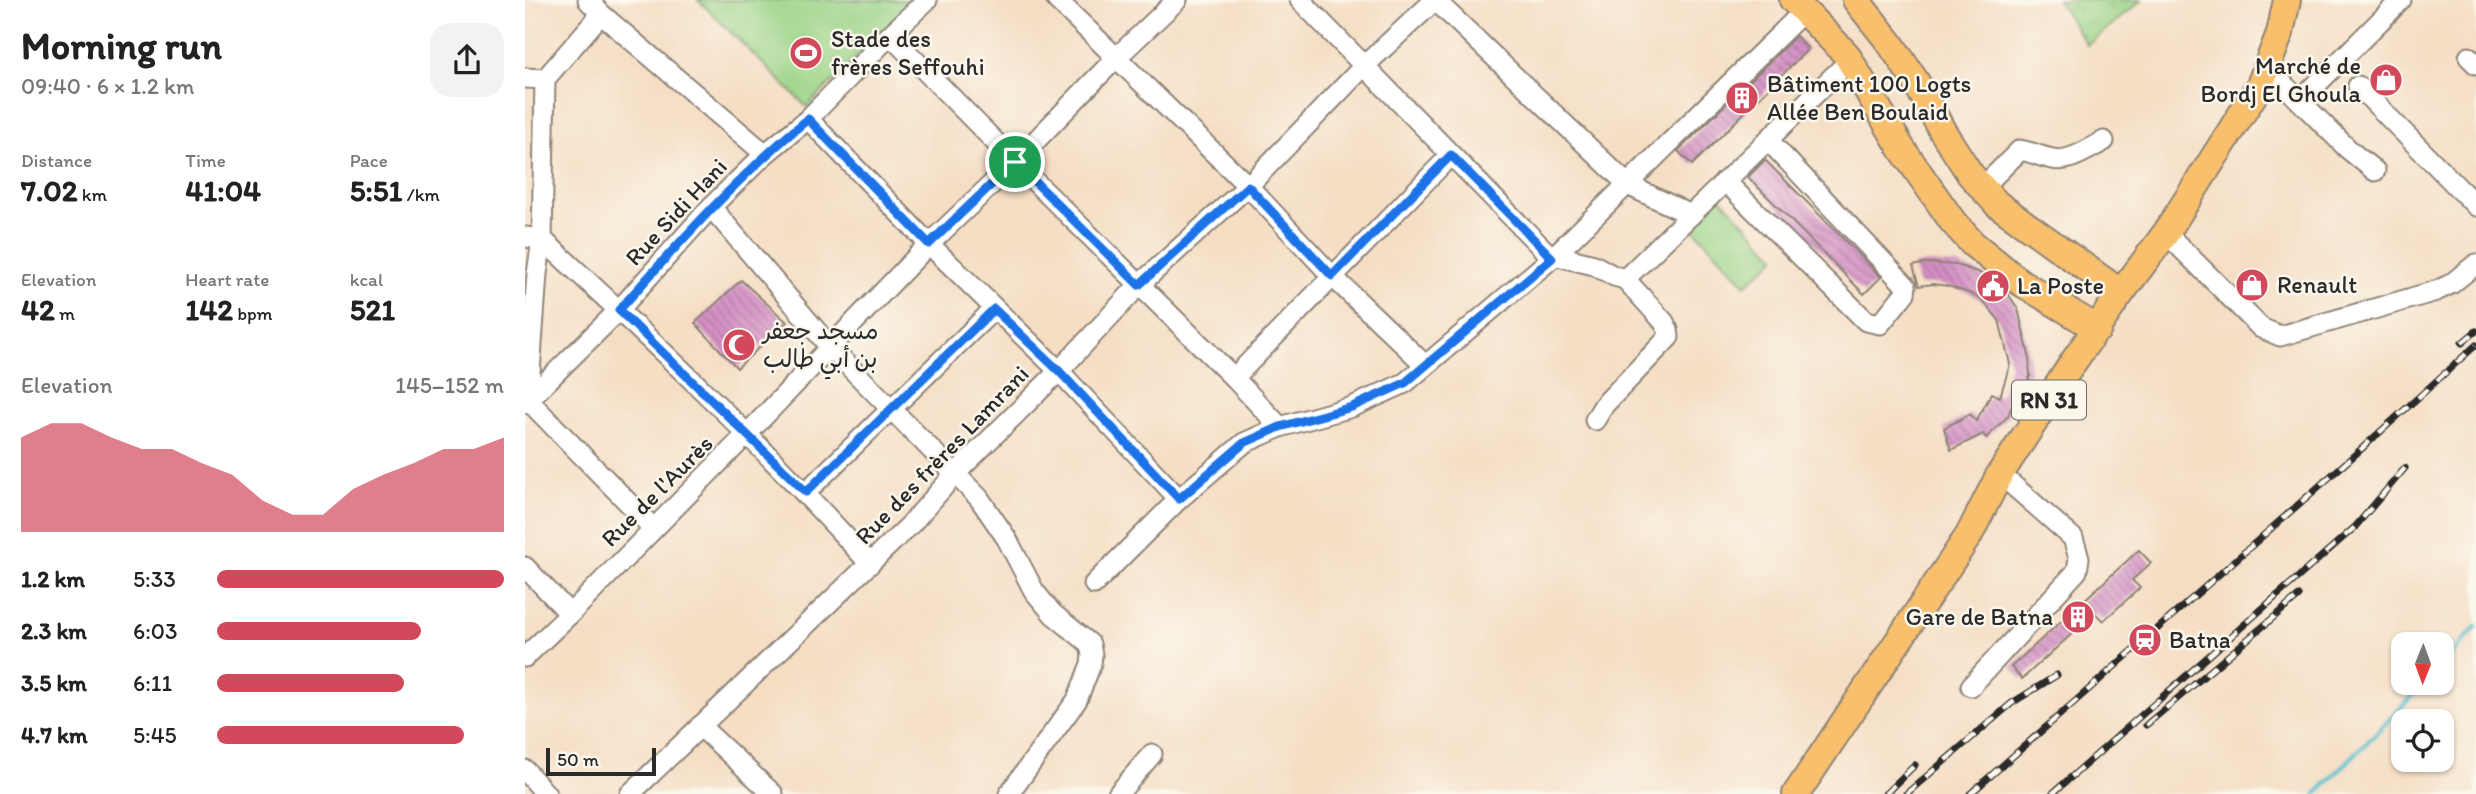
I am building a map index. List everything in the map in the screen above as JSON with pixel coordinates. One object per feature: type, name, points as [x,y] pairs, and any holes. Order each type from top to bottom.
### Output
[{"type":"main road","points":[[1856,0],[1890,43],[1916,82],[1943,132],[1982,188],[1997,204],[2029,229],[2121,293]]},
{"type":"main road","name":"RN 31","points":[[1795,794],[1969,535],[2000,474],[2121,293],[2167,233],[2260,85],[2280,33],[2287,0]]},
{"type":"main road","points":[[1799,5],[1850,60],[1902,149],[1947,213],[1973,244],[2020,282],[2098,329]]},
{"type":"street","name":"Rue Sidi Hani","points":[[527,401],[619,310],[711,207],[765,154],[808,119],[927,0]]},
{"type":"street","points":[[1057,0],[1248,186],[1332,276],[1425,365]]},
{"type":"street","name":"Rue de l'Aurès","points":[[525,657],[747,434],[929,244],[1177,0]]},
{"type":"street","points":[[1300,0],[1451,155],[1557,257],[1594,265],[1625,279],[1664,322],[1669,337],[1604,405],[1595,420]]},
{"type":"street","points":[[1435,0],[1628,185],[1691,215]]},
{"type":"street","name":"Rue des frères Lamrani","points":[[630,794],[870,564],[954,475],[1059,371],[1139,285],[1248,186],[1364,66],[1435,0]]},
{"type":"street","points":[[2300,101],[2401,0]]},
{"type":"street","points":[[1094,584],[1179,499],[1244,443],[1280,427],[1352,407],[1405,383],[1557,257],[1799,5]]},
{"type":"street","points":[[653,528],[527,401],[537,274],[533,238],[545,79],[594,7],[765,154]]},
{"type":"street","points":[[890,35],[1280,427]]},
{"type":"street","points":[[1625,279],[1850,60]]},
{"type":"street","points":[[2267,68],[2348,149],[2375,171]]},
{"type":"street","points":[[525,78],[545,79]]},
{"type":"street","points":[[2358,86],[2476,206]]},
{"type":"street","points":[[808,119],[929,244],[1059,371],[1179,499]]},
{"type":"street","points":[[1725,181],[1866,321],[1880,324],[1905,293],[1906,286],[1768,140]]},
{"type":"street","points":[[1982,188],[2020,150],[2055,160],[2075,156],[2104,141]]},
{"type":"street","points":[[1234,378],[1451,155]]},
{"type":"street","points":[[711,207],[829,347],[892,407],[954,475],[979,498],[1007,539],[1034,591],[1053,614],[1090,644],[1091,664],[1077,701],[1009,794]]},
{"type":"street","points":[[2167,233],[2261,328],[2280,336],[2436,291],[2451,284],[2476,264]]},
{"type":"street","points":[[533,238],[619,310],[806,492],[870,564]]},
{"type":"street","points":[[806,492],[994,309]]},
{"type":"street","points":[[1971,686],[2077,571],[2079,558],[2073,538],[2000,474]]},
{"type":"street","points":[[525,567],[570,614]]},
{"type":"street","points":[[700,726],[773,794]]},
{"type":"street","points":[[1118,794],[1152,754]]},
{"type":"street","points":[[525,771],[546,794]]},
{"type":"green space","name":"Stade des frères Seffouhi","points":[[698,0],[913,0],[807,107]]},
{"type":"green space","points":[[2057,0],[2142,0],[2087,45]]},
{"type":"green space","points":[[1720,197],[1776,257],[1746,285],[1690,225]]},
{"type":"building","name":"Bâtiment 100 Logts Allée Ben Boulaid","points":[[1796,36],[1808,49],[1692,165],[1678,151]]},
{"type":"building","name":"Bâtiment 100 Logts Allée Ben Boulaid","points":[[1765,160],[1881,277],[1864,294],[1748,177]]},
{"type":"building","points":[[1927,263],[1957,265],[1980,273],[2007,292],[2018,309],[2029,355],[2030,376],[2019,406],[2013,403],[2008,416],[1986,438],[1983,434],[1951,450],[1944,428],[1970,414],[1976,421],[1992,393],[2000,397],[2010,364],[1999,320],[1984,302],[1972,294],[1948,286],[1919,286],[1913,266]]},
{"type":"building","name":"مسجد جعفر بن أبي طالب","points":[[741,280],[787,322],[737,368],[695,323]]},
{"type":"building","name":"Gare de Batna","points":[[2139,550],[2151,563],[2132,580],[2140,588],[2103,621],[2095,613],[2022,679],[2011,667]]},
{"type":"waterway","points":[[2454,652],[2476,627]]},
{"type":"waterway","points":[[2316,794],[2413,695]]},
{"type":"railway","points":[[2462,343],[2476,331]]},
{"type":"railway","points":[[1970,794],[2476,345]]},
{"type":"railway","points":[[2052,794],[2355,527],[2405,468]]},
{"type":"railway","points":[[2146,725],[2299,596]]},
{"type":"railway","points":[[1906,794],[2012,703],[2057,675]]},
{"type":"railway","points":[[1885,794],[1915,765]]},
{"type":"place","name":"Stade des frères Seffouhi","points":[[806,53]]},
{"type":"place","name":"Marché de Bordj El Ghoula","points":[[2386,80]]},
{"type":"place","name":"Bâtiment 100 Logts Allée Ben Boulaid","points":[[1742,98]]},
{"type":"place","name":"Renault","points":[[2252,285]]},
{"type":"place","name":"La Poste","points":[[1993,286]]},
{"type":"place","name":"مسجد جعفر بن أبي طالب","points":[[739,345]]},
{"type":"place","name":"Gare de Batna","points":[[2078,617]]},
{"type":"place","name":"Batna","points":[[2145,640]]},
{"type":"route","points":[[808,119],[929,244],[1015,162],[1139,285],[1248,186],[1332,276],[1451,155],[1552,258],[1405,383],[1352,407],[1280,427],[1244,443],[1179,499],[1059,371],[994,309],[806,492],[619,310],[711,207],[765,154],[808,119]]}]
